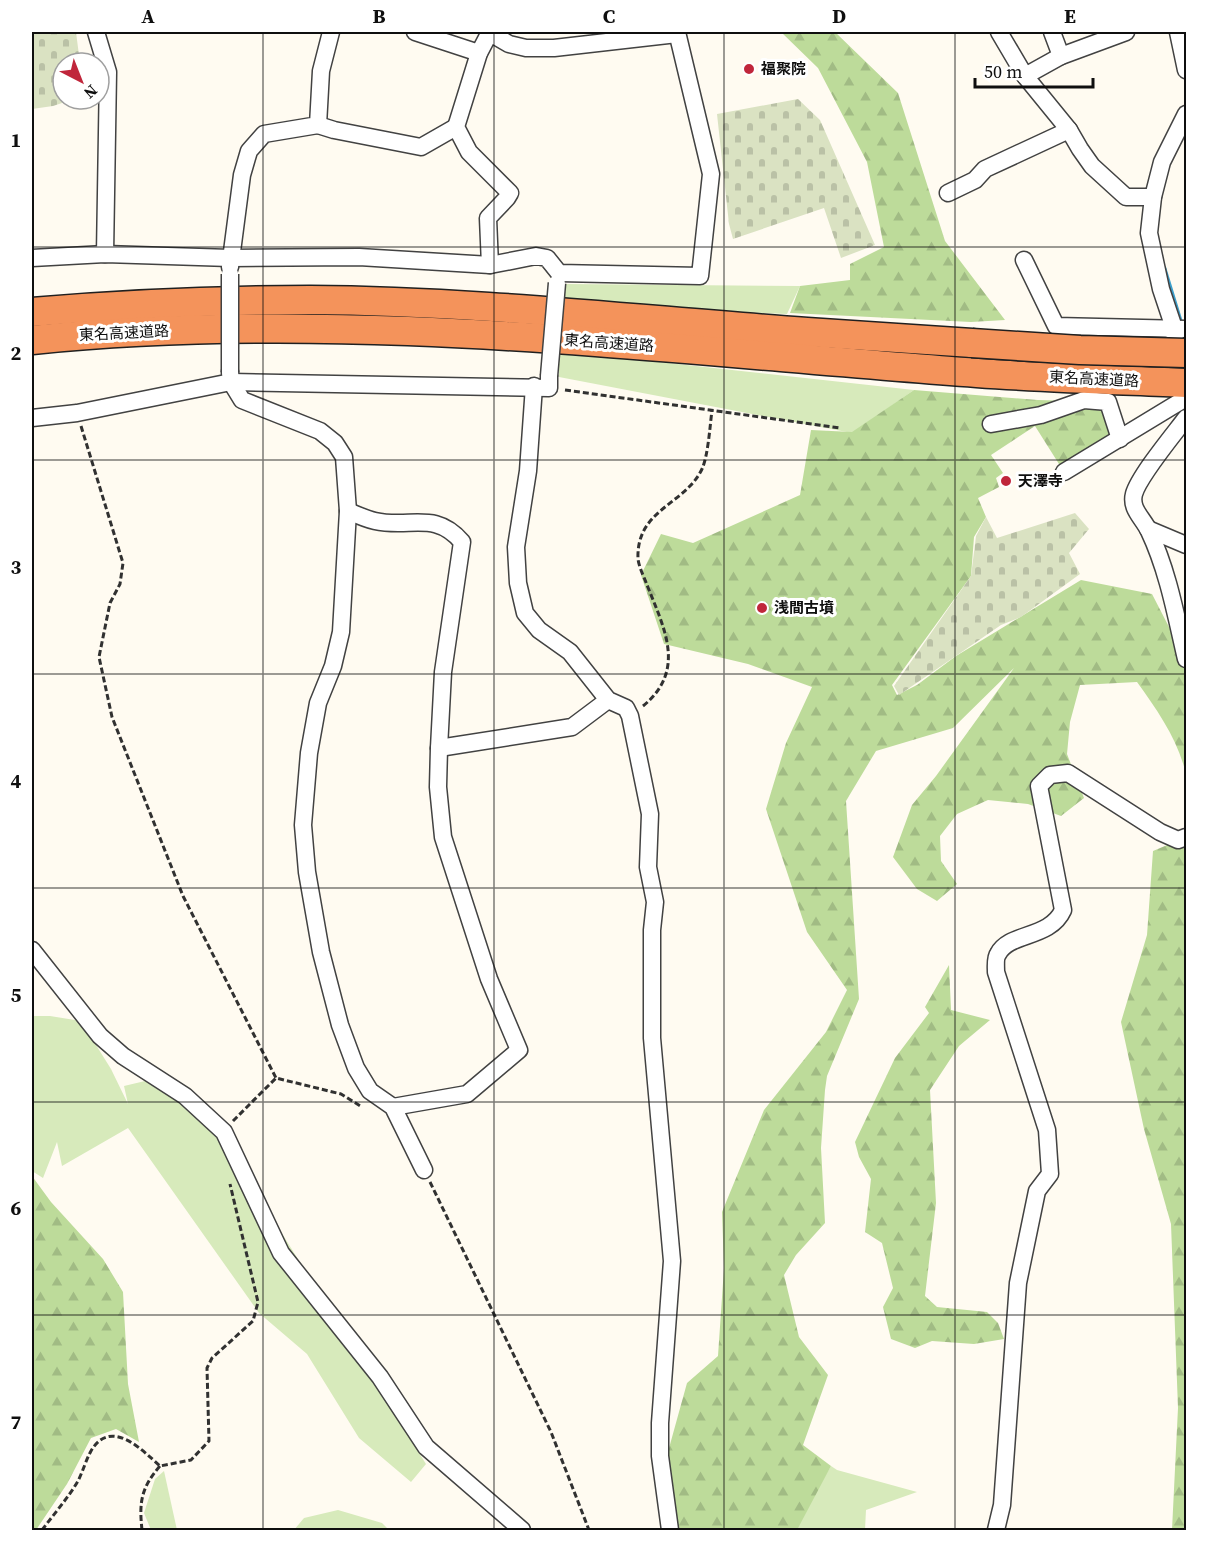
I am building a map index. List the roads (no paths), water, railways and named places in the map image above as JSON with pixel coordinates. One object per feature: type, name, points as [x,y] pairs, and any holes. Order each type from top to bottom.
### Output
[{"type":"highway","name":"東名高速道路","points":[[32,312],[112,305],[311,300],[417,303],[609,315],[807,332],[1080,350],[1182,337]]},
{"type":"highway","name":"東名高速道路","points":[[32,340],[92,334],[208,329],[422,330],[979,373],[1186,382]]},
{"type":"street","points":[[96,32],[108,72],[105,254]]},
{"type":"street","points":[[318,125],[321,71],[331,32]]},
{"type":"street","points":[[415,32],[479,53]]},
{"type":"street","points":[[424,1170],[393,1107],[370,1091],[356,1068],[340,1025],[321,952],[307,872],[303,825],[309,753],[318,703],[333,666],[341,632],[348,511],[344,457],[334,443],[320,431],[242,400],[231,377],[230,266],[242,175],[249,151],[264,134],[318,125],[421,147],[456,127],[479,53],[490,32],[509,44],[526,48],[554,48],[677,33],[711,174],[700,276],[558,278]]},
{"type":"street","points":[[999,32],[1025,76],[1069,130],[1092,166],[1126,197],[1153,197]]},
{"type":"street","points":[[1052,32],[1062,56]]},
{"type":"street","points":[[1025,76],[1062,56],[1126,32]]},
{"type":"street","points":[[1178,32],[1186,70]]},
{"type":"street","points":[[1182,337],[1161,289],[1149,233],[1153,197],[1162,162],[1186,114]]},
{"type":"street","points":[[456,127],[469,152],[510,193],[488,218],[490,265]]},
{"type":"street","points":[[948,193],[975,180],[985,169],[1069,130]]},
{"type":"street","points":[[32,258],[105,254],[230,266],[359,257],[490,265],[536,256],[546,258],[558,278],[544,383],[516,547],[518,583],[525,613],[539,630],[570,652],[608,700],[626,708],[630,716],[650,814],[648,867],[655,902],[652,930],[652,1038],[672,1261],[660,1423],[660,1456],[670,1530]]},
{"type":"street","points":[[1024,260],[1056,326],[1182,337]]},
{"type":"street","points":[[1182,337],[1175,342],[1186,372]]},
{"type":"street","points":[[32,418],[77,413],[231,377],[544,383]]},
{"type":"street","points":[[1064,472],[1186,398]]},
{"type":"street","points":[[991,424],[1041,415],[1084,400],[1108,402],[1120,439]]},
{"type":"street","points":[[1186,418],[1134,493],[1133,506],[1148,529],[1163,568],[1186,659]]},
{"type":"street","points":[[348,511],[375,521],[438,523],[453,531],[462,542],[443,672],[438,787],[443,837],[489,979],[519,1050],[467,1094],[393,1107]]},
{"type":"street","points":[[1148,529],[1186,546]]},
{"type":"street","points":[[439,748],[572,727],[608,700]]},
{"type":"street","points":[[996,1530],[1002,1505],[1018,1283],[1037,1191],[1050,1174],[1047,1130],[996,972],[996,955],[1006,944],[1032,936],[1058,920],[1063,910],[1039,786],[1050,775],[1068,773],[1160,832],[1178,840],[1186,837]]},
{"type":"street","points":[[32,950],[100,1036],[123,1056],[185,1096],[224,1132],[281,1252],[380,1377],[426,1447],[522,1530]]},
{"type":"waterway","points":[[1164,268],[1180,320]]},
{"type":"place","name":"福聚院","points":[[749,69]]},
{"type":"place","name":"天澤寺","points":[[1006,481]]},
{"type":"place","name":"浅間古墳","points":[[762,608]]}]
